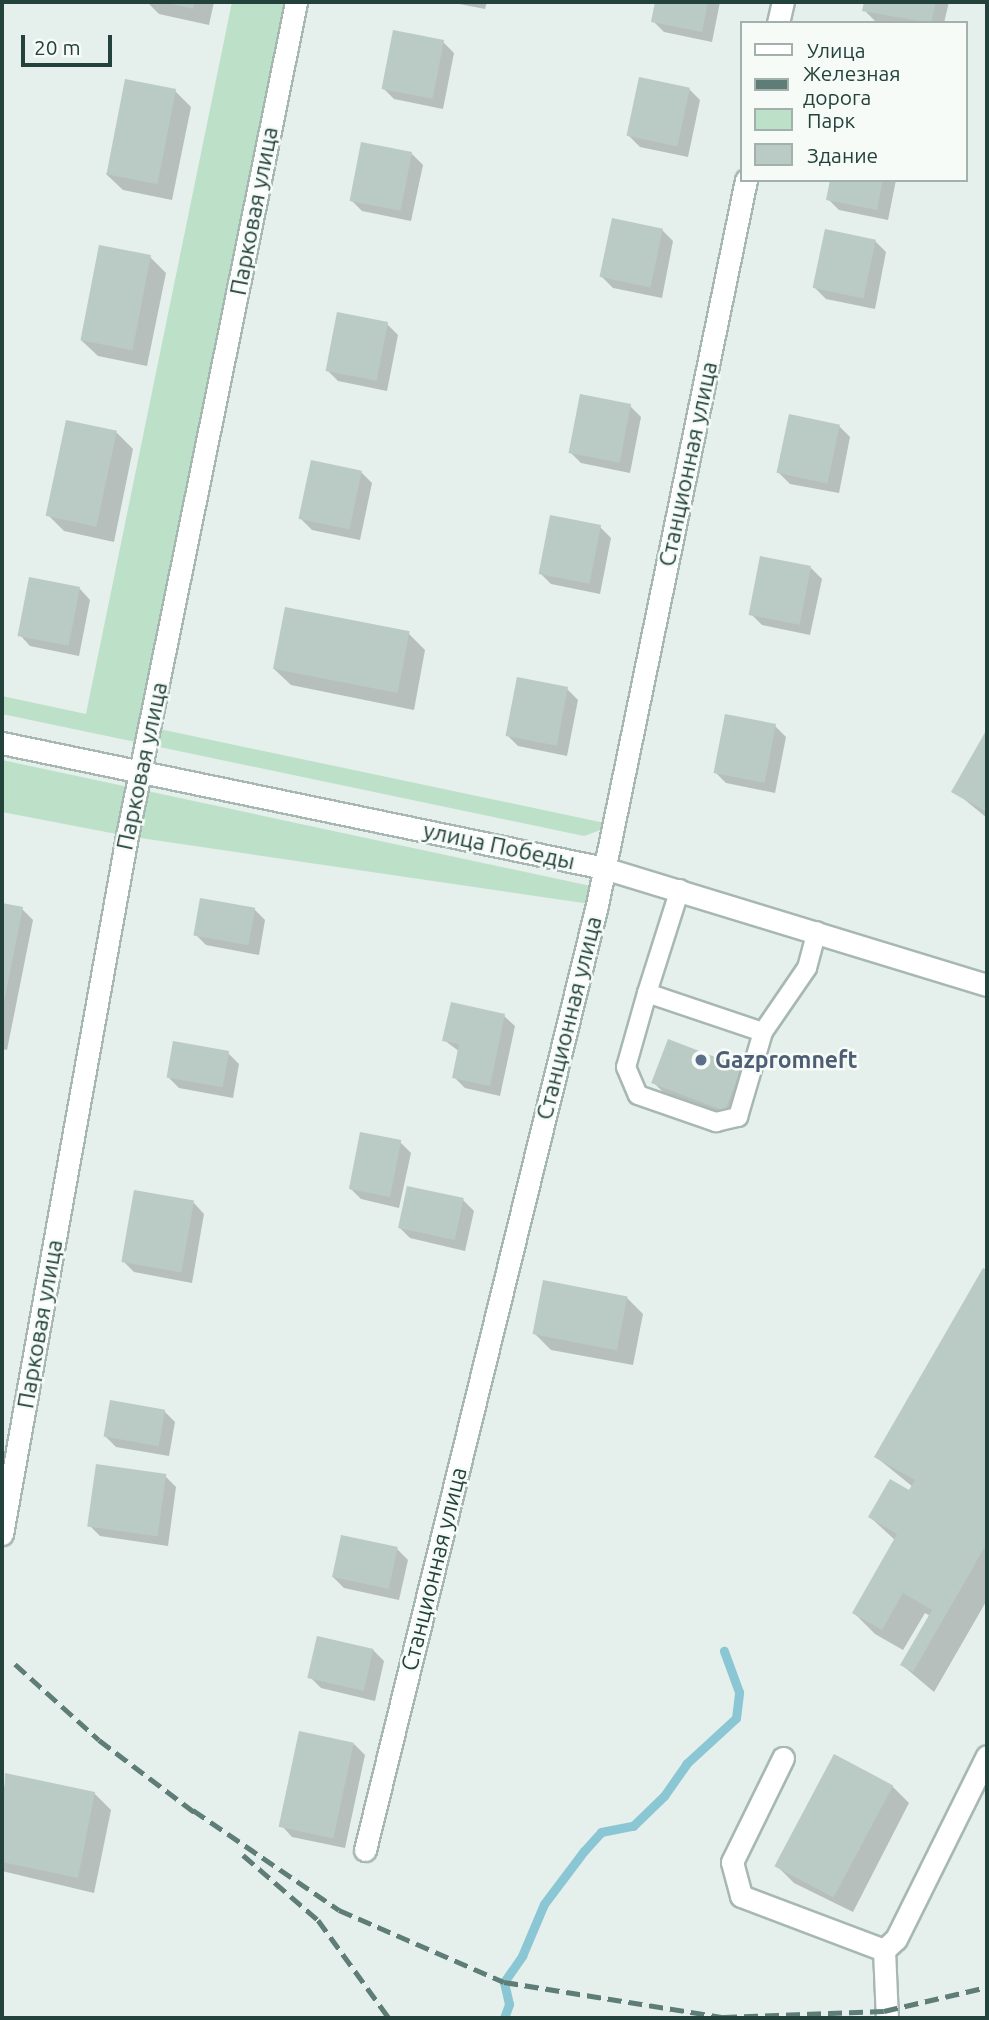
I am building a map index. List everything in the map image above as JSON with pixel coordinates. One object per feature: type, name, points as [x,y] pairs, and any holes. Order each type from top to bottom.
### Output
[{"type":"street","name":"Парковая улица","points":[[2,1534],[142,771],[296,2]]},
{"type":"street","points":[[778,21],[783,2]]},
{"type":"street","name":"Станционная улица","points":[[365,1850],[604,868],[746,182]]},
{"type":"street","name":"улица Победы","points":[[2,743],[604,868],[680,889],[987,985]]},
{"type":"street","points":[[887,2018],[884,1950],[896,1938],[987,1756]]},
{"type":"street","points":[[783,1758],[733,1862],[741,1896],[884,1950]]},
{"type":"lane","points":[[680,889],[626,1068],[638,1095],[716,1122],[738,1117],[763,1032],[807,968],[817,932]]},
{"type":"lane","points":[[647,993],[763,1032]]},
{"type":"green space","points":[[232,2],[296,2],[150,727],[614,825],[584,836],[2,714],[2,696],[86,714]]},
{"type":"green space","points":[[2,760],[600,888],[597,905],[127,836],[2,812]]},
{"type":"building","points":[[163,2],[195,2],[193,9]]},
{"type":"building","points":[[655,2],[708,2],[702,32],[651,22]]},
{"type":"building","points":[[864,2],[936,2],[931,21],[862,11]]},
{"type":"building","points":[[393,30],[444,40],[433,99],[382,89]]},
{"type":"building","points":[[639,77],[690,88],[677,147],[627,136]]},
{"type":"building","points":[[125,79],[176,89],[158,184],[106,174]]},
{"type":"building","points":[[361,142],[412,152],[401,211],[350,201]]},
{"type":"building","points":[[830,182],[883,182],[877,210],[826,200]]},
{"type":"building","points":[[612,218],[663,229],[650,288],[600,277]]},
{"type":"building","points":[[825,229],[876,240],[863,299],[813,288]]},
{"type":"building","points":[[99,245],[151,255],[133,350],[80,340]]},
{"type":"building","points":[[337,312],[388,322],[377,381],[326,371]]},
{"type":"building","points":[[580,394],[631,404],[620,463],[569,453]]},
{"type":"building","points":[[789,414],[840,425],[827,484],[777,473]]},
{"type":"building","points":[[66,420],[117,431],[96,527],[46,516]]},
{"type":"building","points":[[311,460],[362,471],[349,530],[299,519]]},
{"type":"building","points":[[550,515],[601,525],[590,584],[539,574]]},
{"type":"building","points":[[760,556],[811,566],[800,625],[749,615]]},
{"type":"building","points":[[29,577],[80,587],[69,646],[18,636]]},
{"type":"building","points":[[285,607],[410,631],[398,693],[273,669]]},
{"type":"building","points":[[517,677],[568,687],[557,746],[506,736]]},
{"type":"building","points":[[725,714],[776,724],[765,783],[714,773]]},
{"type":"building","points":[[987,729],[987,812],[951,792]]},
{"type":"building","points":[[200,898],[255,908],[249,945],[193,935]]},
{"type":"building","points":[[2,903],[23,907],[3,1007],[2,1007]]},
{"type":"building","points":[[451,1002],[505,1014],[490,1086],[452,1078],[459,1044],[442,1041]]},
{"type":"building","points":[[668,1039],[742,1067],[725,1111],[651,1083]]},
{"type":"building","points":[[173,1041],[229,1051],[223,1087],[167,1077]]},
{"type":"building","points":[[360,1132],[401,1140],[390,1197],[349,1189]]},
{"type":"building","points":[[407,1186],[464,1198],[455,1240],[398,1228]]},
{"type":"building","points":[[134,1190],[194,1201],[181,1272],[121,1262]]},
{"type":"building","points":[[983,1268],[987,1270],[987,1543],[913,1672],[900,1665],[932,1610],[903,1593],[882,1630],[852,1613],[897,1534],[868,1517],[890,1479],[909,1490],[915,1480],[874,1457]]},
{"type":"building","points":[[543,1280],[627,1296],[617,1350],[533,1334]]},
{"type":"building","points":[[110,1400],[165,1410],[159,1446],[104,1436]]},
{"type":"building","points":[[96,1464],[166,1474],[158,1536],[87,1526]]},
{"type":"building","points":[[341,1535],[398,1547],[389,1589],[332,1577]]},
{"type":"building","points":[[317,1636],[374,1649],[364,1691],[307,1678]]},
{"type":"building","points":[[299,1731],[354,1743],[333,1839],[279,1827]]},
{"type":"building","points":[[834,1754],[893,1785],[834,1898],[774,1866]]},
{"type":"building","points":[[5,1773],[95,1792],[78,1878],[2,1862]]},
{"type":"waterway","points":[[504,2018],[509,2004],[504,1982],[522,1956],[544,1904],[584,1851],[601,1832],[633,1826],[664,1796],[686,1764],[736,1718],[739,1692],[724,1651]]},
{"type":"railway","points":[[15,1664],[99,1740],[198,1815]]},
{"type":"railway","points":[[193,1810],[339,1910],[504,1982],[723,2017],[884,2011],[987,1987]]},
{"type":"railway","points":[[243,1855],[318,1920],[389,2018]]},
{"type":"place","name":"Gazpromneft","points":[[701,1060]]}]
